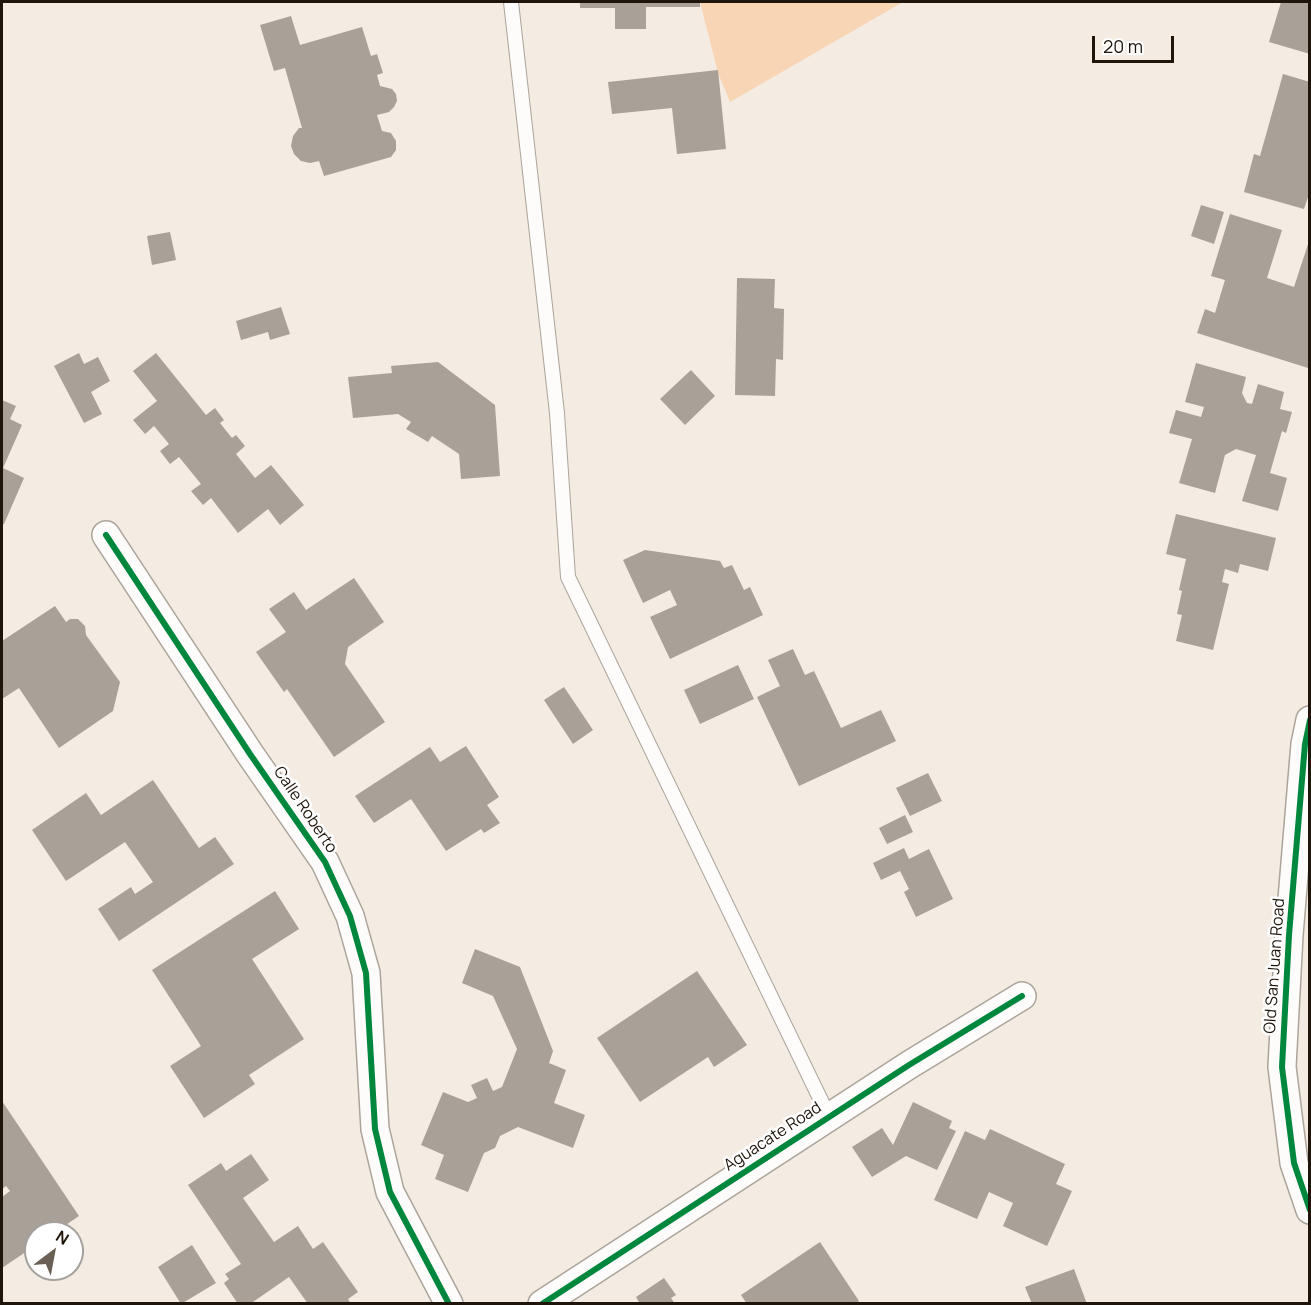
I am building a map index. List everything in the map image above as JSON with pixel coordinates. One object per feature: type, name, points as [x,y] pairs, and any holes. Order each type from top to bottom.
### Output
[{"type":"street","name":"Calle Roberto","points":[[106,535],[250,754],[325,862],[350,916],[366,973],[375,1129],[390,1192],[448,1304]]},
{"type":"street","name":"Old San Juan Road","points":[[1310,720],[1305,744],[1289,935],[1282,1067],[1294,1163],[1310,1210]]},
{"type":"street","name":"Aguacate Road","points":[[542,1304],[829,1117],[1022,996]]},
{"type":"lane","points":[[511,2],[557,413],[568,577],[829,1117]]},
{"type":"shaded area","points":[[700,2],[903,2],[730,102],[718,73]]},
{"type":"building","points":[[580,2],[700,2],[700,7],[646,7],[646,29],[615,29],[615,8],[580,8]]},
{"type":"building","points":[[1281,2],[1310,2],[1310,54],[1269,42]]},
{"type":"building","points":[[291,16],[300,45],[362,27],[371,56],[377,54],[383,73],[377,75],[380,86],[392,89],[396,94],[397,101],[394,107],[389,112],[377,115],[382,131],[391,133],[396,141],[396,150],[391,157],[324,176],[319,161],[310,163],[301,161],[294,154],[291,146],[293,136],[299,128],[302,128],[285,68],[274,71],[260,25]]},
{"type":"building","points":[[718,70],[726,149],[677,154],[672,108],[612,114],[608,82]]},
{"type":"building","points":[[1283,74],[1310,82],[1310,191],[1304,209],[1244,192],[1254,154],[1260,156]]},
{"type":"building","points":[[1201,205],[1224,212],[1214,244],[1191,236]]},
{"type":"building","points":[[1230,214],[1282,230],[1267,278],[1294,287],[1310,238],[1308,368],[1197,333],[1205,309],[1215,313],[1225,280],[1211,276]]},
{"type":"building","points":[[170,232],[176,260],[152,265],[147,236]]},
{"type":"building","points":[[737,278],[775,279],[774,308],[784,309],[783,360],[776,359],[775,396],[735,395]]},
{"type":"building","points":[[281,307],[290,334],[270,340],[268,332],[241,340],[236,321]]},
{"type":"building","points":[[79,353],[84,364],[98,357],[110,381],[91,392],[102,414],[84,423],[54,366]]},
{"type":"building","points":[[156,353],[206,415],[215,408],[224,420],[220,423],[232,438],[236,435],[245,446],[236,454],[255,478],[271,465],[304,505],[280,525],[268,509],[238,533],[211,498],[203,505],[191,491],[201,484],[179,457],[170,464],[160,451],[169,444],[154,426],[145,434],[133,420],[157,401],[133,371]]},
{"type":"building","points":[[438,362],[495,405],[500,476],[461,479],[459,454],[432,436],[428,442],[406,429],[411,422],[398,414],[353,418],[348,377],[392,373],[391,366]]},
{"type":"building","points":[[1196,363],[1246,377],[1242,393],[1247,403],[1252,404],[1258,384],[1284,392],[1280,409],[1292,412],[1286,433],[1282,431],[1270,473],[1287,478],[1278,511],[1242,501],[1256,455],[1236,449],[1225,455],[1215,493],[1179,483],[1192,439],[1169,433],[1176,410],[1201,417],[1204,407],[1185,402]]},
{"type":"building","points":[[691,370],[715,396],[685,425],[660,399]]},
{"type":"building","points":[[2,400],[16,406],[10,419],[22,425],[3,468],[24,478],[2,525]]},
{"type":"building","points":[[1176,514],[1276,538],[1268,571],[1240,564],[1238,573],[1225,569],[1222,582],[1229,584],[1213,650],[1176,641],[1182,615],[1177,614],[1182,591],[1179,590],[1186,559],[1166,554]]},
{"type":"building","points":[[645,550],[720,561],[724,568],[732,565],[744,590],[750,587],[763,615],[670,659],[650,617],[677,605],[670,590],[643,603],[623,560]]},
{"type":"building","points":[[354,578],[384,622],[348,647],[345,664],[385,722],[334,757],[287,689],[284,692],[256,652],[286,632],[269,609],[294,592],[306,610]]},
{"type":"building","points":[[55,606],[66,622],[70,619],[78,619],[85,626],[86,635],[120,682],[113,711],[59,748],[19,688],[2,699],[2,641]]},
{"type":"building","points":[[793,649],[805,675],[814,671],[841,728],[881,710],[896,741],[799,786],[757,697],[780,686],[768,660]]},
{"type":"building","points":[[738,665],[754,699],[700,724],[684,690]]},
{"type":"building","points":[[564,687],[593,730],[573,744],[544,700]]},
{"type":"building","points":[[466,746],[499,797],[487,805],[500,823],[484,833],[481,829],[446,851],[411,799],[374,823],[355,796],[430,747],[440,762]]},
{"type":"building","points":[[928,773],[942,801],[910,816],[896,788]]},
{"type":"building","points":[[153,780],[199,848],[215,837],[234,864],[119,941],[98,909],[131,887],[135,894],[153,882],[125,842],[66,881],[32,830],[86,793],[101,815]]},
{"type":"building","points":[[905,815],[913,832],[887,844],[879,828]]},
{"type":"building","points":[[904,848],[909,859],[929,849],[953,899],[916,917],[904,892],[909,889],[900,871],[881,880],[873,863]]},
{"type":"building","points":[[275,891],[299,929],[252,959],[304,1039],[249,1075],[255,1084],[204,1118],[170,1066],[201,1046],[152,970]]},
{"type":"building","points":[[475,949],[520,967],[553,1051],[549,1063],[566,1070],[554,1103],[585,1115],[573,1148],[518,1127],[500,1136],[495,1148],[484,1153],[468,1192],[435,1179],[444,1155],[421,1145],[443,1092],[468,1102],[477,1098],[471,1085],[487,1078],[493,1091],[502,1087],[517,1049],[493,996],[462,983]]},
{"type":"building","points":[[697,971],[747,1045],[714,1067],[708,1057],[640,1102],[597,1038]]},
{"type":"building","points":[[2,1101],[79,1216],[72,1221],[24,1221],[24,1253],[2,1268],[2,1197],[10,1191],[6,1186],[2,1189]]},
{"type":"building","points":[[913,1102],[952,1121],[949,1128],[956,1131],[937,1170],[906,1156],[872,1177],[852,1147],[882,1128],[893,1145]]},
{"type":"building","points":[[990,1129],[1065,1164],[1056,1184],[1072,1191],[1047,1246],[1003,1226],[1013,1203],[989,1192],[977,1219],[934,1200],[965,1131],[985,1140]]},
{"type":"building","points":[[251,1154],[269,1180],[243,1198],[274,1242],[298,1226],[313,1249],[323,1242],[358,1292],[348,1299],[351,1304],[308,1304],[289,1277],[250,1304],[238,1304],[224,1283],[229,1279],[225,1274],[241,1264],[188,1185],[221,1163],[226,1171]]},
{"type":"building","points":[[820,1242],[859,1301],[855,1304],[747,1304],[741,1295]]},
{"type":"building","points":[[192,1245],[216,1283],[181,1304],[158,1267]]},
{"type":"building","points":[[1074,1269],[1087,1304],[1032,1304],[1025,1287]]},
{"type":"building","points":[[664,1278],[676,1295],[671,1298],[675,1304],[640,1304],[636,1297]]},
{"type":"cycle path","points":[[106,535],[250,754],[325,862],[350,916],[366,973],[375,1129],[390,1192],[449,1304]]},
{"type":"cycle path","points":[[1310,720],[1305,744],[1289,935],[1282,1067],[1294,1163],[1310,1210]]},
{"type":"cycle path","points":[[542,1304],[909,1065],[1022,996]]}]
